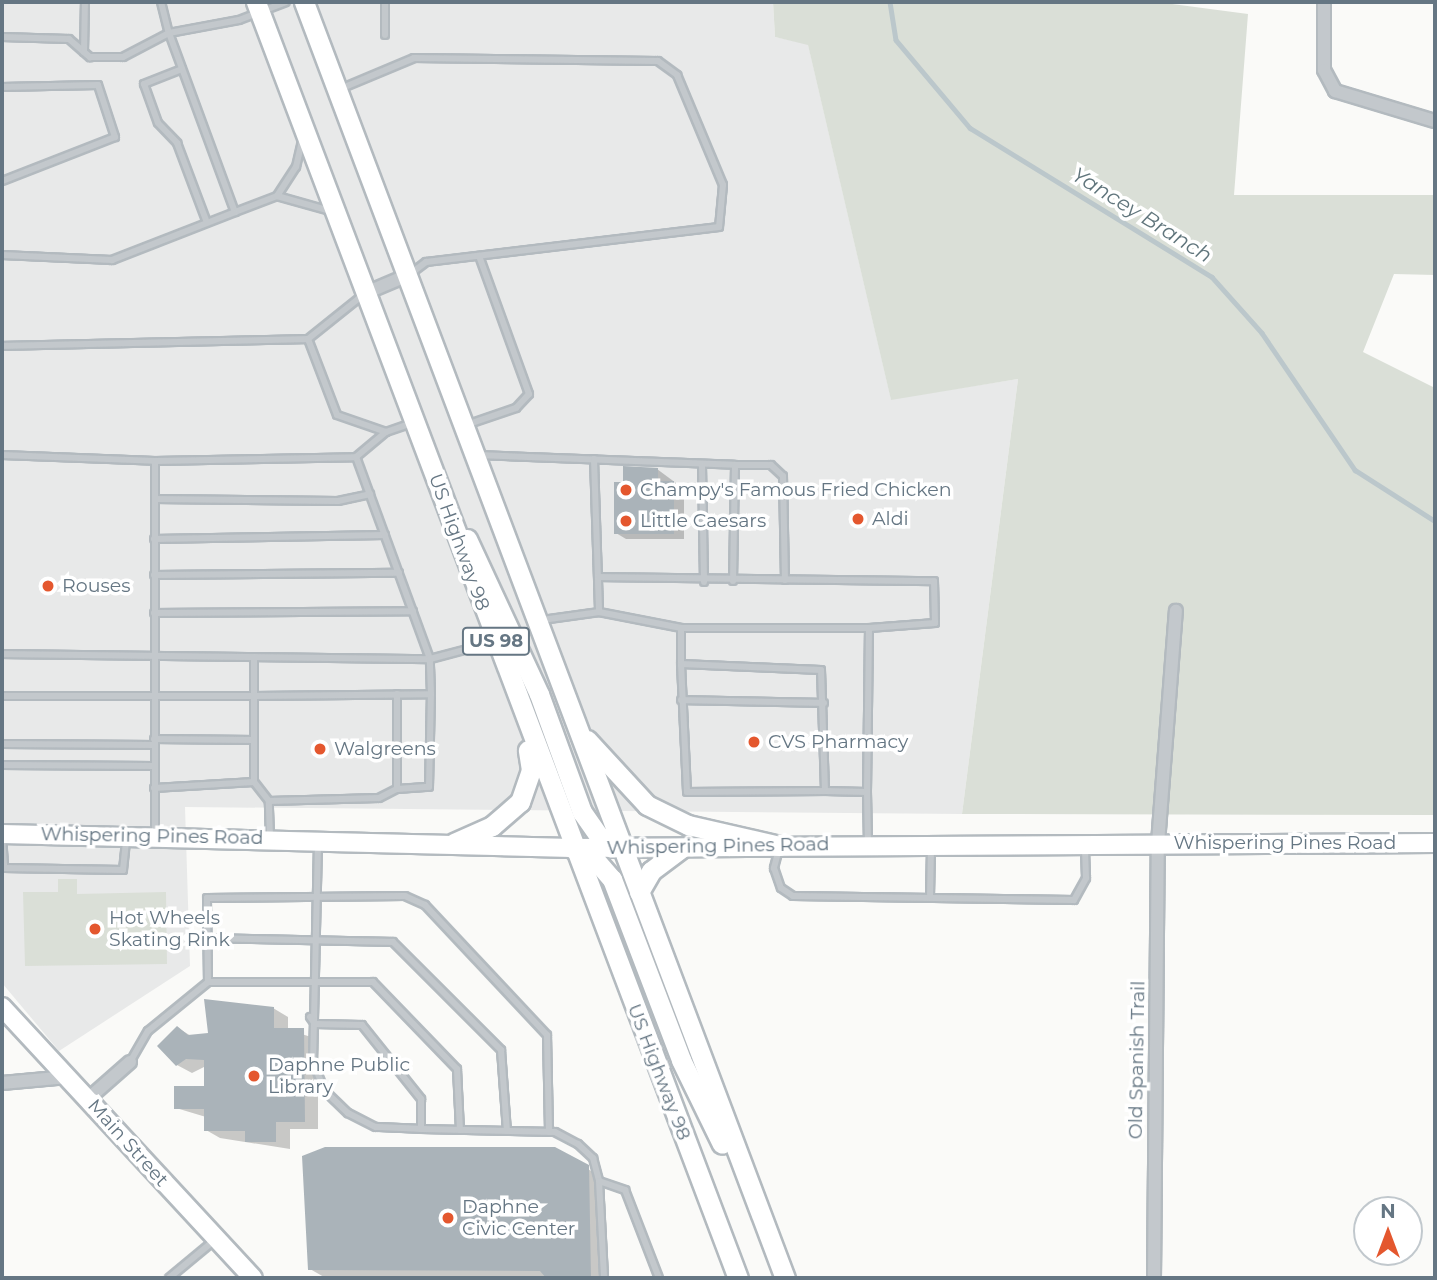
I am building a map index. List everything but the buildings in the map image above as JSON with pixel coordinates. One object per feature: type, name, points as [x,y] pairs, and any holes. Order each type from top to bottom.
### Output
[{"type":"main road","name":"US 98","points":[[304,2],[785,1278]]},
{"type":"main road","name":"US Highway 98","points":[[258,7],[335,213],[368,292],[572,848],[738,1278]]},
{"type":"main road","points":[[444,502],[482,564],[582,812],[599,836],[622,848]]},
{"type":"main road","points":[[454,843],[509,815],[528,789],[524,718]]},
{"type":"main road","points":[[576,726],[628,792],[647,805],[688,825],[780,846]]},
{"type":"main road","points":[[572,848],[591,855],[612,879],[681,1060],[760,1212]]},
{"type":"main road","points":[[639,892],[651,871],[681,848]]},
{"type":"street","points":[[1324,2],[1324,70],[1335,91],[1435,121]]},
{"type":"street","points":[[368,292],[408,275]]},
{"type":"street","name":"Old Spanish Trail","points":[[1154,1278],[1158,843],[1176,611]]},
{"type":"street","name":"Whispering Pines Road","points":[[2,834],[318,837],[572,848],[780,846],[868,842],[1435,843]]},
{"type":"street","name":"Main Street","points":[[2,1007],[253,1278]]},
{"type":"street","points":[[88,1098],[130,1062]]},
{"type":"street","points":[[2,1083],[68,1077]]},
{"type":"lane","points":[[84,52],[85,2]]},
{"type":"lane","points":[[161,2],[169,33],[235,212]]},
{"type":"lane","points":[[2,37],[69,39],[84,52],[123,57],[169,33],[258,7],[286,2]]},
{"type":"lane","points":[[385,2],[385,35]]},
{"type":"lane","points":[[338,90],[414,58],[614,56],[658,61],[677,75],[723,185],[719,227],[426,262],[408,275]]},
{"type":"lane","points":[[182,69],[144,84],[158,123],[177,142],[207,223]]},
{"type":"lane","points":[[2,87],[98,85],[115,137],[2,181]]},
{"type":"lane","points":[[2,255],[112,260],[277,196],[296,167],[304,127]]},
{"type":"lane","points":[[277,196],[335,213]]},
{"type":"lane","points":[[464,426],[516,408],[529,394],[479,256]]},
{"type":"lane","points":[[2,346],[308,339],[368,292]]},
{"type":"lane","points":[[308,339],[337,415],[386,432]]},
{"type":"lane","points":[[2,455],[155,461],[356,457],[386,432],[414,422]]},
{"type":"lane","points":[[475,455],[702,466],[771,464],[783,476],[785,580]]},
{"type":"lane","points":[[269,800],[379,798],[397,789],[429,787],[430,659],[356,457]]},
{"type":"lane","points":[[594,459],[599,612]]},
{"type":"lane","points":[[155,461],[155,836]]},
{"type":"lane","points":[[733,581],[734,465]]},
{"type":"lane","points":[[702,466],[704,582]]},
{"type":"lane","points":[[155,499],[338,501],[370,494]]},
{"type":"lane","points":[[154,539],[385,535]]},
{"type":"lane","points":[[154,575],[399,573]]},
{"type":"lane","points":[[537,621],[599,612],[681,628],[869,628],[935,623],[934,581],[704,582],[598,577]]},
{"type":"lane","points":[[154,613],[413,611]]},
{"type":"lane","points":[[681,628],[681,700],[687,792],[867,792]]},
{"type":"lane","points":[[868,842],[869,628]]},
{"type":"lane","points":[[2,654],[430,659],[496,641]]},
{"type":"lane","points":[[254,657],[254,782],[269,800],[270,837]]},
{"type":"lane","points":[[681,664],[816,668],[824,677],[825,791]]},
{"type":"lane","points":[[397,694],[397,789]]},
{"type":"lane","points":[[2,696],[431,694]]},
{"type":"lane","points":[[681,700],[824,703]]},
{"type":"lane","points":[[2,744],[254,740]]},
{"type":"lane","points":[[2,765],[154,766]]},
{"type":"lane","points":[[154,788],[254,782]]},
{"type":"lane","points":[[2,834],[4,868],[123,870],[126,836]]},
{"type":"lane","points":[[318,837],[310,1017],[313,1062],[325,1091],[348,1113],[376,1127],[549,1132],[593,1158],[599,1181],[604,1278]]},
{"type":"lane","points":[[930,896],[931,842]]},
{"type":"lane","points":[[780,846],[774,868],[781,888],[793,896],[1074,900],[1086,878],[1085,843]]},
{"type":"lane","points":[[208,982],[207,898],[405,896],[425,905],[547,1035],[549,1132]]},
{"type":"lane","points":[[207,938],[393,942],[501,1050],[506,1131]]},
{"type":"lane","points":[[130,1062],[148,1031],[208,982],[373,982],[457,1069],[460,1130]]},
{"type":"lane","points":[[310,1017],[315,1024],[362,1025],[421,1099],[421,1129]]},
{"type":"lane","points":[[599,1181],[625,1190],[659,1278]]},
{"type":"lane","points":[[169,1278],[216,1239]]},
{"type":"shaded area","points":[[2,2],[773,2],[775,37],[808,44],[891,399],[1018,379],[962,814],[185,807],[190,966],[59,1051],[2,983]]},
{"type":"shaded area","points":[[773,2],[1157,2],[1248,14],[1234,195],[1435,195],[1435,275],[1394,274],[1363,352],[1435,388],[1435,815],[962,814],[1018,379],[891,400],[808,45],[775,37]]},
{"type":"shaded area","name":"Hot Wheels Skating Rink","points":[[58,879],[77,879],[77,894],[166,892],[167,964],[25,966],[23,892],[58,892]]},
{"type":"waterway","name":"Yancey Branch","points":[[890,2],[896,40],[970,128],[1212,277],[1262,333],[1355,470],[1435,521]]},
{"type":"place","name":"Champy's Famous Fried Chicken","points":[[626,490]]},
{"type":"place","name":"Aldi","points":[[858,519]]},
{"type":"place","name":"Little Caesars","points":[[626,521]]},
{"type":"place","name":"Rouses","points":[[48,586]]},
{"type":"place","name":"CVS Pharmacy","points":[[754,742]]},
{"type":"place","name":"Walgreens","points":[[320,749]]},
{"type":"place","name":"Hot Wheels Skating Rink","points":[[95,929]]},
{"type":"place","name":"Daphne Public Library","points":[[254,1076]]},
{"type":"place","name":"Daphne Civic Center","points":[[448,1218]]}]
